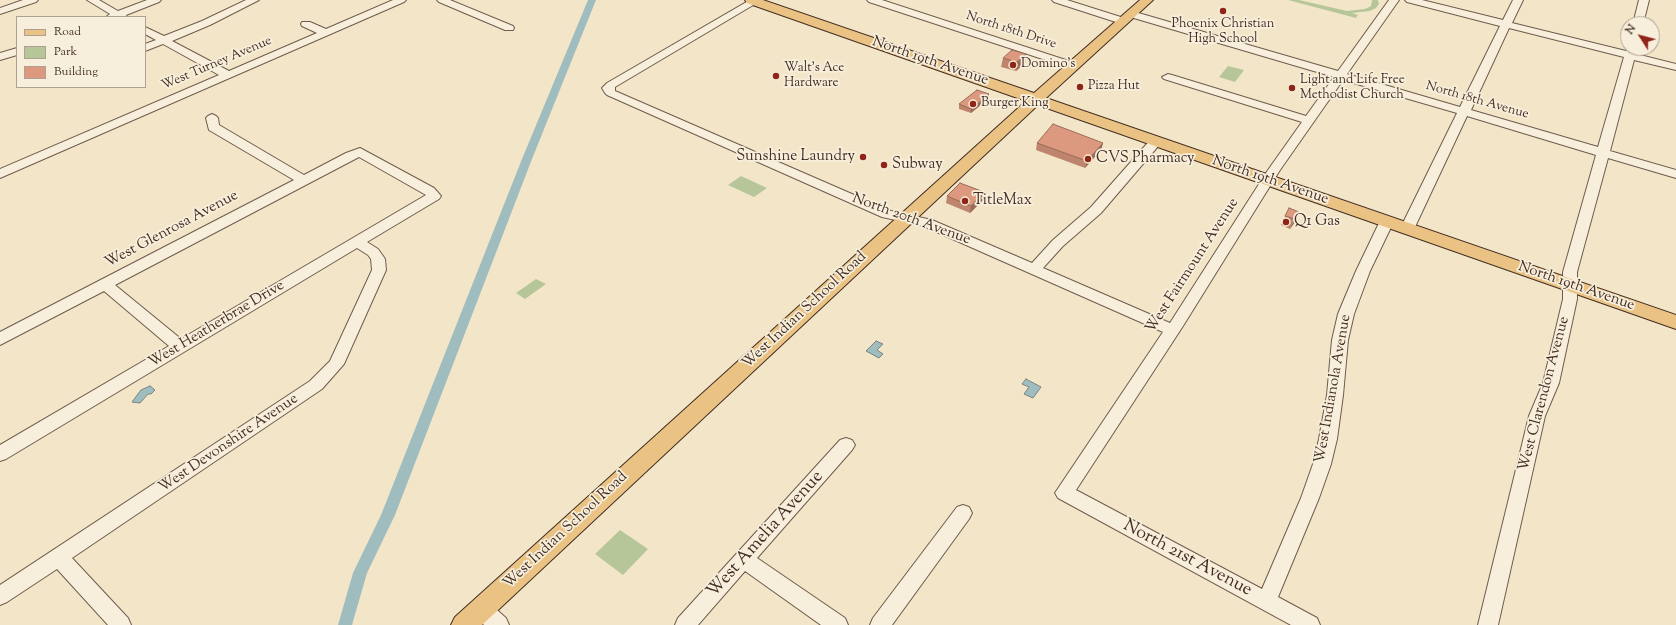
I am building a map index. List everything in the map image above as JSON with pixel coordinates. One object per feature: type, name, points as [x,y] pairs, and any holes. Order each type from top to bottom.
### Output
[{"type":"main road","name":"West Indian School Road","points":[[464,625],[1036,99],[1147,0]]},
{"type":"main road","name":"North 19th Avenue","points":[[753,1],[1676,322]]},
{"type":"street","points":[[0,11],[33,0]]},
{"type":"street","points":[[92,0],[117,16],[156,0]]},
{"type":"street","points":[[146,48],[212,20],[254,0]]},
{"type":"street","name":"West Turney Avenue","points":[[0,174],[324,32],[401,0]]},
{"type":"street","points":[[442,0],[509,28]]},
{"type":"street","name":"North 18th Drive","points":[[872,0],[1074,66]]},
{"type":"street","name":"North 18th Avenue","points":[[1057,0],[1340,76],[1676,174]]},
{"type":"street","name":"West Fairmount Avenue","points":[[1064,494],[1172,330],[1268,180],[1394,0]]},
{"type":"street","points":[[1410,0],[1620,50]]},
{"type":"street","points":[[1408,229],[1518,0]]},
{"type":"street","points":[[1640,16],[1644,0]]},
{"type":"street","name":"North 20th Avenue","points":[[753,1],[611,85],[608,88],[611,93],[887,214],[927,223],[1172,330]]},
{"type":"street","points":[[306,24],[324,32]]},
{"type":"street","points":[[146,31],[228,75]]},
{"type":"street","points":[[0,57],[16,51]]},
{"type":"street","name":"West Clarendon Avenue","points":[[1488,625],[1537,416],[1551,383],[1570,299],[1570,272],[1630,56]]},
{"type":"street","points":[[1643,56],[1676,67]]},
{"type":"street","points":[[1168,77],[1309,121]]},
{"type":"street","points":[[212,118],[213,127],[303,180]]},
{"type":"street","points":[[1034,270],[1058,243],[1096,210],[1156,141]]},
{"type":"street","name":"West Glenrosa Avenue","points":[[0,339],[303,180],[360,152],[429,191],[434,196]]},
{"type":"street","name":"West Heatherbrae Drive","points":[[0,454],[434,196]]},
{"type":"street","name":"West Indianola Avenue","points":[[1266,602],[1310,498],[1322,464],[1335,396],[1340,340],[1346,314],[1360,278],[1387,221]]},
{"type":"street","name":"West Devonshire Avenue","points":[[0,596],[316,385],[336,364],[379,270],[378,259],[373,252],[358,242]]},
{"type":"street","points":[[105,284],[180,347]]},
{"type":"street","name":"West Amelia Avenue","points":[[685,625],[846,445]]},
{"type":"street","name":"North 21st Avenue","points":[[1064,494],[1310,625]]},
{"type":"street","points":[[880,625],[963,513]]},
{"type":"street","points":[[59,557],[121,625]]},
{"type":"street","points":[[744,560],[838,625]]},
{"type":"street","points":[[481,609],[500,625]]},
{"type":"green space","points":[[1288,0],[1299,0],[1347,11],[1365,9],[1371,6],[1372,0],[1378,0],[1379,4],[1376,8],[1370,11],[1352,13],[1358,15],[1356,18]]},
{"type":"green space","points":[[1228,66],[1244,70],[1235,82],[1219,77]]},
{"type":"green space","points":[[741,176],[767,188],[754,197],[728,185]]},
{"type":"green space","points":[[536,279],[546,284],[525,299],[516,293]]},
{"type":"green space","points":[[620,530],[648,549],[623,575],[595,554]]},
{"type":"water","points":[[876,341],[883,344],[877,350],[883,354],[879,358],[866,351]]},
{"type":"water","points":[[1026,379],[1041,387],[1033,398],[1024,394],[1029,387],[1022,384]]},
{"type":"water","points":[[150,386],[155,390],[151,394],[148,394],[140,403],[132,402],[141,390]]},
{"type":"building","points":[[1012,50],[1026,54],[1017,62],[1003,58]]},
{"type":"building","points":[[977,90],[989,94],[971,109],[959,104]]},
{"type":"building","name":"CVS Pharmacy","points":[[1053,124],[1103,143],[1087,161],[1037,143]]},
{"type":"building","points":[[960,183],[984,192],[971,206],[947,196]]},
{"type":"building","points":[[1289,208],[1299,212],[1295,219],[1285,216]]},
{"type":"waterway","points":[[345,625],[360,573],[388,515],[527,159],[592,0]]},
{"type":"place","name":"Phoenix Christian High School","points":[[1223,11]]},
{"type":"place","name":"Domino's","points":[[1013,65]]},
{"type":"place","name":"Walt's Ace Hardware","points":[[776,76]]},
{"type":"place","name":"Pizza Hut","points":[[1080,87]]},
{"type":"place","name":"Light and Life Free Methodist Church","points":[[1292,88]]},
{"type":"place","name":"Burger King","points":[[973,104]]},
{"type":"place","name":"Sunshine Laundry","points":[[863,157]]},
{"type":"place","name":"CVS Pharmacy","points":[[1088,159]]},
{"type":"place","name":"Subway","points":[[884,165]]},
{"type":"place","name":"TitleMax","points":[[965,201]]},
{"type":"place","name":"Q1 Gas","points":[[1286,222]]}]
